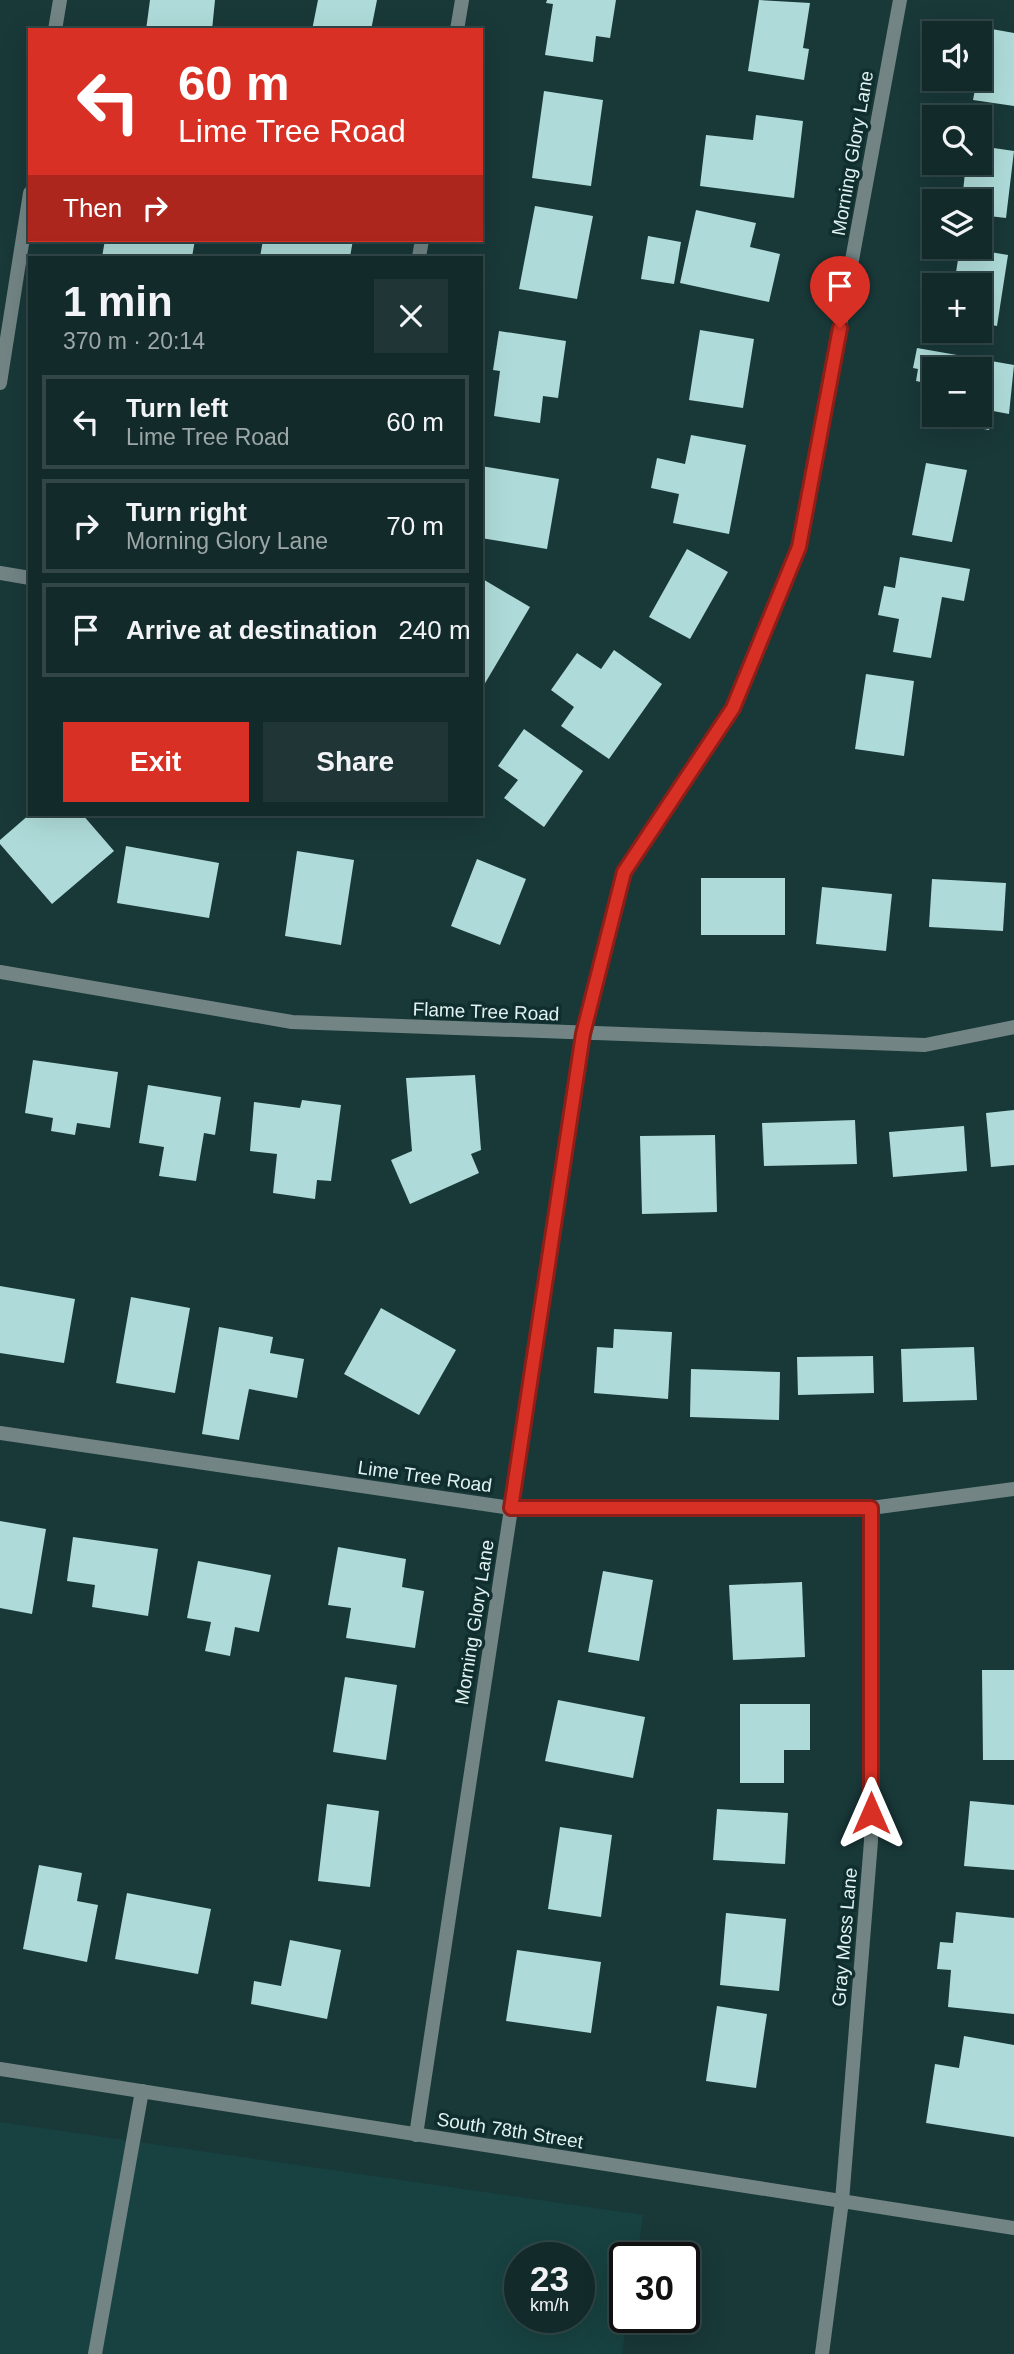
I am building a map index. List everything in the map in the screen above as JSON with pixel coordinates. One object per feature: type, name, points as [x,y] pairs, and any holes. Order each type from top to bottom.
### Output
[{"type":"street","points":[[55,28],[60,0]]},
{"type":"street","points":[[457,28],[462,0]]},
{"type":"street","name":"Morning Glory Lane","points":[[416,2135],[583,1034],[624,872],[733,708],[799,547],[900,0]]},
{"type":"street","points":[[0,383],[28,206]]},
{"type":"street","points":[[0,573],[28,578]]},
{"type":"street","name":"Flame Tree Road","points":[[0,972],[292,1022],[925,1045],[1014,1027]]},
{"type":"street","name":"Lime Tree Road","points":[[0,1433],[511,1508],[871,1508],[1014,1489]]},
{"type":"street","name":"Gray Moss Lane","points":[[822,2354],[842,2201],[871,1840],[871,1508]]},
{"type":"street","name":"South 78th Street","points":[[0,2069],[1014,2228]]},
{"type":"street","points":[[95,2354],[142,2091]]},
{"type":"shaded area","points":[[0,2122],[643,2215],[639,2242],[609,2242],[609,2333],[625,2333],[622,2354],[0,2354]]},
{"type":"building","points":[[150,0],[215,0],[212,28],[146,28]]},
{"type":"building","points":[[318,0],[377,0],[371,28],[312,28]]},
{"type":"building","points":[[547,0],[616,0],[610,38],[596,36],[593,62],[545,55],[553,4],[546,3]]},
{"type":"building","points":[[759,0],[810,3],[803,48],[809,49],[804,80],[748,71]]},
{"type":"building","points":[[992,29],[1014,33],[1014,106],[973,100],[975,91],[992,91]]},
{"type":"building","points":[[544,91],[603,100],[591,186],[532,178]]},
{"type":"building","points":[[756,115],[803,121],[794,198],[700,186],[706,135],[753,140]]},
{"type":"building","points":[[992,148],[1014,151],[1006,218],[992,216],[992,189],[963,189],[965,175],[992,175]]},
{"type":"building","points":[[535,206],[593,216],[577,299],[519,289]]},
{"type":"building","points":[[696,210],[756,223],[750,247],[780,254],[769,302],[680,283]]},
{"type":"building","points":[[648,236],[681,242],[674,284],[641,279]]},
{"type":"building","points":[[105,242],[195,242],[192,256],[102,256]]},
{"type":"building","points":[[263,242],[353,242],[350,256],[260,256]]},
{"type":"building","points":[[992,252],[1008,255],[997,326],[992,325],[992,273],[956,273],[958,259],[992,259]]},
{"type":"building","points":[[700,330],[754,339],[743,408],[689,400]]},
{"type":"building","points":[[499,331],[566,341],[558,398],[543,396],[540,423],[494,416],[500,371],[493,370]]},
{"type":"building","points":[[917,348],[968,357],[922,357],[922,382],[916,381],[918,369],[913,368]]},
{"type":"building","points":[[992,361],[1014,365],[1009,414],[993,411],[992,416]]},
{"type":"building","points":[[691,435],[746,445],[729,534],[673,523],[679,494],[651,488],[657,458],[685,464]]},
{"type":"building","points":[[926,463],[967,470],[952,542],[912,535]]},
{"type":"building","points":[[483,466],[559,479],[547,549],[483,538]]},
{"type":"building","points":[[687,549],[728,572],[690,639],[649,617]]},
{"type":"building","points":[[900,557],[970,569],[964,601],[942,597],[931,658],[893,652],[899,619],[878,615],[884,586],[895,588]]},
{"type":"building","points":[[483,579],[530,607],[483,687]]},
{"type":"building","points":[[614,650],[662,684],[609,759],[561,726],[574,707],[551,690],[577,653],[601,669]]},
{"type":"building","points":[[866,674],[914,681],[904,756],[855,749]]},
{"type":"building","points":[[524,729],[583,771],[544,827],[504,798],[518,780],[498,766]]},
{"type":"building","points":[[28,816],[84,816],[114,851],[52,904],[0,844],[0,840]]},
{"type":"building","points":[[126,846],[219,863],[209,918],[117,903]]},
{"type":"building","points":[[297,851],[354,860],[341,945],[285,936]]},
{"type":"building","points":[[477,859],[526,879],[500,945],[451,926]]},
{"type":"building","points":[[701,878],[785,878],[785,935],[701,935]]},
{"type":"building","points":[[932,879],[1006,883],[1003,931],[929,927]]},
{"type":"building","points":[[822,887],[892,894],[886,951],[816,944]]},
{"type":"building","points":[[33,1060],[118,1072],[110,1128],[77,1123],[75,1135],[51,1131],[53,1118],[25,1113]]},
{"type":"building","points":[[475,1075],[481,1150],[471,1154],[479,1173],[410,1204],[391,1160],[412,1151],[406,1078]]},
{"type":"building","points":[[148,1085],[221,1097],[215,1135],[204,1133],[196,1181],[159,1176],[164,1147],[139,1143]]},
{"type":"building","points":[[302,1100],[341,1105],[331,1181],[317,1180],[315,1199],[273,1193],[277,1154],[250,1151],[254,1102],[300,1108]]},
{"type":"building","points":[[1014,1110],[1014,1165],[991,1167],[986,1113]]},
{"type":"building","points":[[855,1120],[857,1164],[764,1166],[762,1123]]},
{"type":"building","points":[[964,1126],[967,1171],[893,1177],[889,1132]]},
{"type":"building","points":[[715,1135],[717,1212],[642,1214],[640,1136]]},
{"type":"building","points":[[0,1286],[75,1299],[64,1363],[0,1353]]},
{"type":"building","points":[[131,1297],[190,1308],[175,1393],[116,1383]]},
{"type":"building","points":[[381,1308],[456,1350],[419,1415],[344,1374]]},
{"type":"building","points":[[219,1327],[273,1337],[270,1353],[304,1359],[297,1398],[249,1389],[239,1440],[202,1434]]},
{"type":"building","points":[[614,1329],[672,1332],[668,1399],[594,1393],[597,1347],[613,1348]]},
{"type":"building","points":[[974,1347],[977,1400],[903,1402],[901,1349]]},
{"type":"building","points":[[873,1356],[874,1393],[798,1395],[797,1357]]},
{"type":"building","points":[[691,1369],[780,1372],[779,1420],[690,1417]]},
{"type":"building","points":[[0,1521],[46,1529],[32,1614],[0,1608]]},
{"type":"building","points":[[73,1537],[158,1549],[148,1616],[92,1607],[95,1585],[67,1581]]},
{"type":"building","points":[[338,1547],[406,1559],[402,1587],[424,1591],[415,1648],[346,1638],[351,1608],[328,1605]]},
{"type":"building","points":[[198,1561],[271,1575],[259,1632],[235,1627],[230,1656],[205,1651],[211,1622],[187,1618]]},
{"type":"building","points":[[603,1571],[653,1580],[639,1661],[588,1652]]},
{"type":"building","points":[[802,1582],[805,1657],[733,1660],[729,1585]]},
{"type":"building","points":[[982,1670],[1014,1670],[1014,1760],[983,1760]]},
{"type":"building","points":[[345,1677],[397,1685],[386,1760],[333,1752]]},
{"type":"building","points":[[558,1700],[645,1717],[633,1778],[545,1761]]},
{"type":"building","points":[[740,1704],[810,1704],[810,1750],[784,1750],[784,1783],[740,1783]]},
{"type":"building","points":[[970,1801],[1014,1805],[1014,1870],[964,1866]]},
{"type":"building","points":[[327,1804],[379,1811],[370,1887],[318,1881]]},
{"type":"building","points":[[717,1809],[788,1813],[785,1864],[713,1860]]},
{"type":"building","points":[[560,1827],[612,1835],[601,1917],[548,1909]]},
{"type":"building","points":[[39,1865],[82,1873],[77,1901],[98,1905],[87,1962],[23,1949]]},
{"type":"building","points":[[127,1893],[211,1909],[198,1974],[115,1959]]},
{"type":"building","points":[[956,1912],[1014,1918],[1014,2014],[948,2007],[951,1970],[937,1969],[940,1942],[953,1943]]},
{"type":"building","points":[[726,1913],[786,1919],[779,1991],[720,1985]]},
{"type":"building","points":[[290,1940],[341,1950],[327,2019],[251,2004],[254,1981],[281,1986]]},
{"type":"building","points":[[517,1950],[601,1962],[591,2033],[506,2021]]},
{"type":"building","points":[[717,2006],[767,2014],[756,2088],[706,2081]]},
{"type":"building","points":[[964,2036],[1014,2045],[1014,2137],[926,2123],[935,2064],[959,2068]]},
{"type":"route","points":[[840,328],[799,547],[733,708],[624,872],[583,1034],[511,1508],[871,1508],[871,1813]]}]
